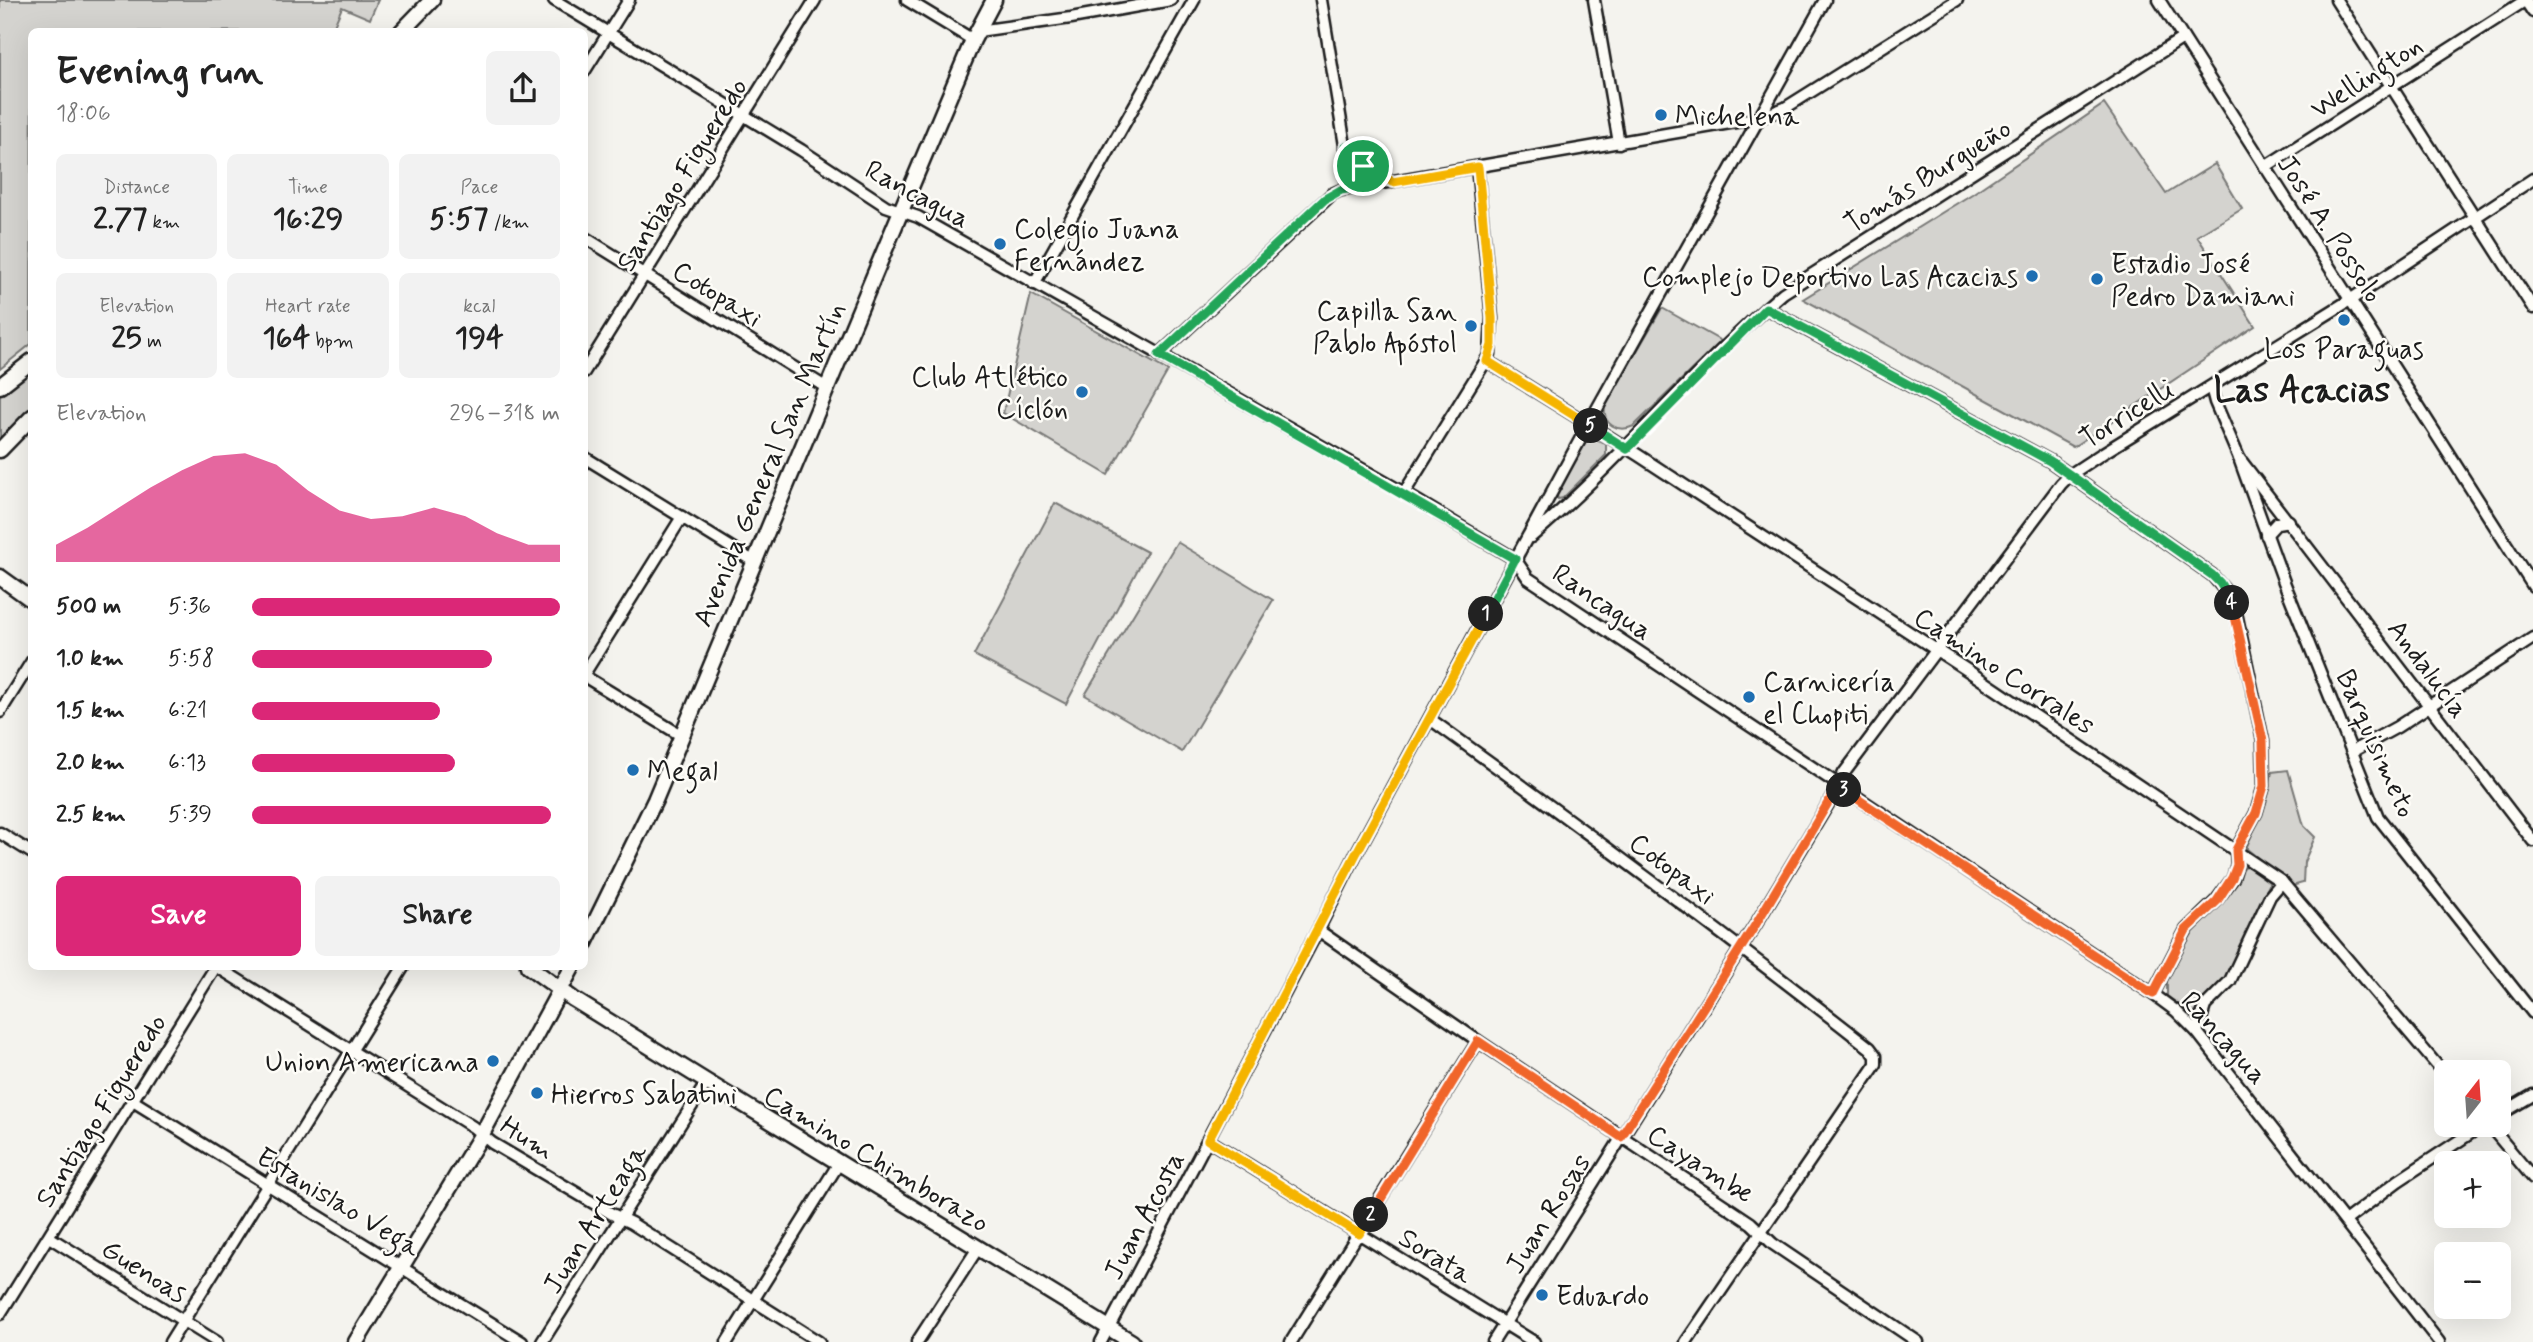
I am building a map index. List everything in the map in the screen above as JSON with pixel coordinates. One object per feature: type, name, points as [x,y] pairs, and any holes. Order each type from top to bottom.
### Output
[{"type":"main road","points":[[405,28],[432,0]]},
{"type":"main road","name":"Avenida General San Martín","points":[[588,937],[655,800],[901,211],[994,0]]},
{"type":"main road","points":[[0,386],[28,364]]},
{"type":"main road","points":[[0,450],[28,421]]},
{"type":"main road","points":[[0,577],[28,597]]},
{"type":"main road","name":"Camino Chimborazo","points":[[534,970],[707,1083],[1132,1342]]},
{"type":"main road","points":[[356,1342],[482,1134],[571,970]]},
{"type":"street","name":"Rancagua","points":[[554,0],[744,115],[886,206],[918,216],[1515,559],[1528,578],[2153,994],[2176,1011],[2197,1032],[2439,1342]]},
{"type":"street","points":[[588,66],[629,0]]},
{"type":"street","name":"Santiago Figueredo","points":[[588,366],[815,0]]},
{"type":"street","points":[[907,0],[976,36],[1171,0]]},
{"type":"street","points":[[1034,284],[1194,0]]},
{"type":"street","points":[[1321,0],[1352,188]]},
{"type":"street","points":[[1594,0],[1619,143]]},
{"type":"street","name":"Juan Acosta","points":[[1101,1342],[1356,854],[1515,559],[1825,0]]},
{"type":"street","points":[[1159,355],[1325,199],[1341,190],[1759,118],[1784,108],[1957,0]]},
{"type":"street","name":"José A. Possolo","points":[[2159,0],[2533,586]]},
{"type":"street","points":[[2336,0],[2533,308]]},
{"type":"street","points":[[2526,0],[2533,12]]},
{"type":"street","name":"Wellington","points":[[2265,167],[2526,0]]},
{"type":"street","name":"Tomás Burgueño","points":[[1526,541],[1627,449],[1783,293],[2183,38]]},
{"type":"street","points":[[1345,147],[1363,166],[1393,182]]},
{"type":"street","points":[[1404,494],[1487,361],[1492,345],[1492,318],[1478,167]]},
{"type":"street","name":"Torricelli","points":[[1838,786],[1844,773],[2050,497],[2071,474],[2350,300],[2533,179]]},
{"type":"street","name":"Cotopaxi","points":[[588,239],[827,388]]},
{"type":"street","points":[[1766,308],[2071,474],[2085,487],[2212,575],[2228,594],[2239,629],[2263,741],[2265,770],[2261,800],[2236,850],[2237,865],[2232,878],[2217,901],[2186,930],[2153,994]]},
{"type":"street","name":"Camino Corrales","points":[[1487,361],[1936,651],[2282,882],[2434,1062]]},
{"type":"street","name":"Andalucía","points":[[2211,387],[2239,458],[2533,841]]},
{"type":"street","name":"Barquisimeto","points":[[2239,458],[2266,535],[2378,817],[2533,1013]]},
{"type":"street","points":[[588,459],[753,561]]},
{"type":"street","points":[[588,669],[682,517]]},
{"type":"street","points":[[2266,535],[2277,523],[2290,521]]},
{"type":"street","points":[[2353,751],[2364,747],[2533,638]]},
{"type":"street","points":[[0,712],[28,667]]},
{"type":"street","points":[[588,677],[682,736]]},
{"type":"street","name":"Cotopaxi","points":[[1430,719],[1552,806],[1740,947],[1870,1048],[1876,1056],[1876,1064],[1762,1233]]},
{"type":"street","name":"Juan Rosas","points":[[1493,1342],[1838,786]]},
{"type":"street","points":[[0,833],[28,850]]},
{"type":"street","points":[[2197,1032],[2205,1006],[2230,981],[2270,896],[2282,882]]},
{"type":"street","name":"Cayambe","points":[[1318,930],[1478,1041],[1751,1223],[1773,1244],[1918,1342]]},
{"type":"street","name":"Santiago Figueredo","points":[[0,1314],[214,970]]},
{"type":"street","name":"Hum","points":[[222,970],[482,1134],[492,1143],[621,1218],[818,1342]]},
{"type":"street","points":[[170,1342],[402,970]]},
{"type":"street","points":[[1292,1342],[1478,1041]]},
{"type":"street","name":"Juan Arteaga","points":[[542,1342],[707,1083]]},
{"type":"street","points":[[2511,1108],[2533,1095]]},
{"type":"street","name":"Estanislao Vega","points":[[133,1101],[522,1342]]},
{"type":"street","points":[[2345,1221],[2398,1181],[2463,1138]]},
{"type":"street","points":[[2499,1138],[2533,1178]]},
{"type":"street","name":"Sorata","points":[[1208,1140],[1534,1342]]},
{"type":"street","points":[[727,1342],[839,1163]]},
{"type":"street","points":[[1686,1342],[1762,1233]]},
{"type":"street","name":"Guenoas","points":[[48,1237],[218,1342]]},
{"type":"street","points":[[917,1342],[978,1248]]},
{"type":"shaded area","points":[[0,0],[378,0],[370,19],[342,7],[333,28],[28,28],[28,346],[0,369]]},
{"type":"shaded area","name":"Complejo Deportivo Las Acacias","points":[[2104,104],[2166,194],[2215,164],[2242,209],[2197,236],[2255,326],[2073,447],[1803,299],[1972,194]]},
{"type":"shaded area","name":"Club Atlético Cíclón","points":[[1031,294],[1168,371],[1108,475],[1003,413]]},
{"type":"shaded area","points":[[1662,308],[1721,341],[1634,426],[1617,428],[1606,418],[1605,406]]},
{"type":"shaded area","points":[[28,372],[28,410],[0,440],[0,395]]},
{"type":"shaded area","points":[[1593,439],[1606,444],[1606,455],[1563,498],[1558,499],[1556,493],[1586,442]]},
{"type":"shaded area","points":[[1055,503],[1147,552],[1066,704],[974,655]]},
{"type":"shaded area","points":[[1177,542],[1273,600],[1182,752],[1085,695]]},
{"type":"shaded area","points":[[2288,770],[2304,826],[2315,837],[2304,862],[2303,883],[2292,886],[2247,849],[2266,802],[2272,772]]},
{"type":"shaded area","points":[[2247,865],[2269,882],[2269,885],[2225,979],[2209,993],[2198,1011],[2192,1014],[2167,996],[2167,976],[2196,927],[2220,906],[2241,870]]},
{"type":"place","name":"Michelena","points":[[1661,115]]},
{"type":"place","name":"Colegio Juana Fernández","points":[[1000,244]]},
{"type":"place","name":"Complejo Deportivo Las Acacias","points":[[2032,276]]},
{"type":"place","name":"Estadio José Pedro Damiani","points":[[2097,279]]},
{"type":"place","name":"Los Paraguas","points":[[2344,320]]},
{"type":"place","name":"Capilla San Pablo Apóstol","points":[[1471,326]]},
{"type":"place","name":"Club Atlético Cíclón","points":[[1082,392]]},
{"type":"place","name":"Carnicería el Chopiti","points":[[1749,697]]},
{"type":"place","name":"Megal","points":[[633,770]]},
{"type":"place","name":"Union Americana","points":[[493,1061]]},
{"type":"place","name":"Hierros Sabatini","points":[[537,1093]]},
{"type":"place","name":"Eduardo","points":[[1542,1295]]},
{"type":"district","name":"Las Acacias","points":[[2302,389]]},
{"type":"route","points":[[1345,147],[1363,166],[1393,182],[1478,167],[1492,318],[1492,345],[1487,361],[1627,449],[1749,322],[1766,308],[2050,461],[2220,583],[2233,604],[2263,741],[2264,786],[2256,813],[2236,850],[2237,865],[2232,878],[2217,901],[2186,930],[2153,994],[1838,786],[1756,924],[1621,1137],[1478,1041],[1359,1234],[1208,1140],[1356,854],[1515,559],[1159,355],[1325,199],[1341,190],[1352,188],[1345,147]]}]
